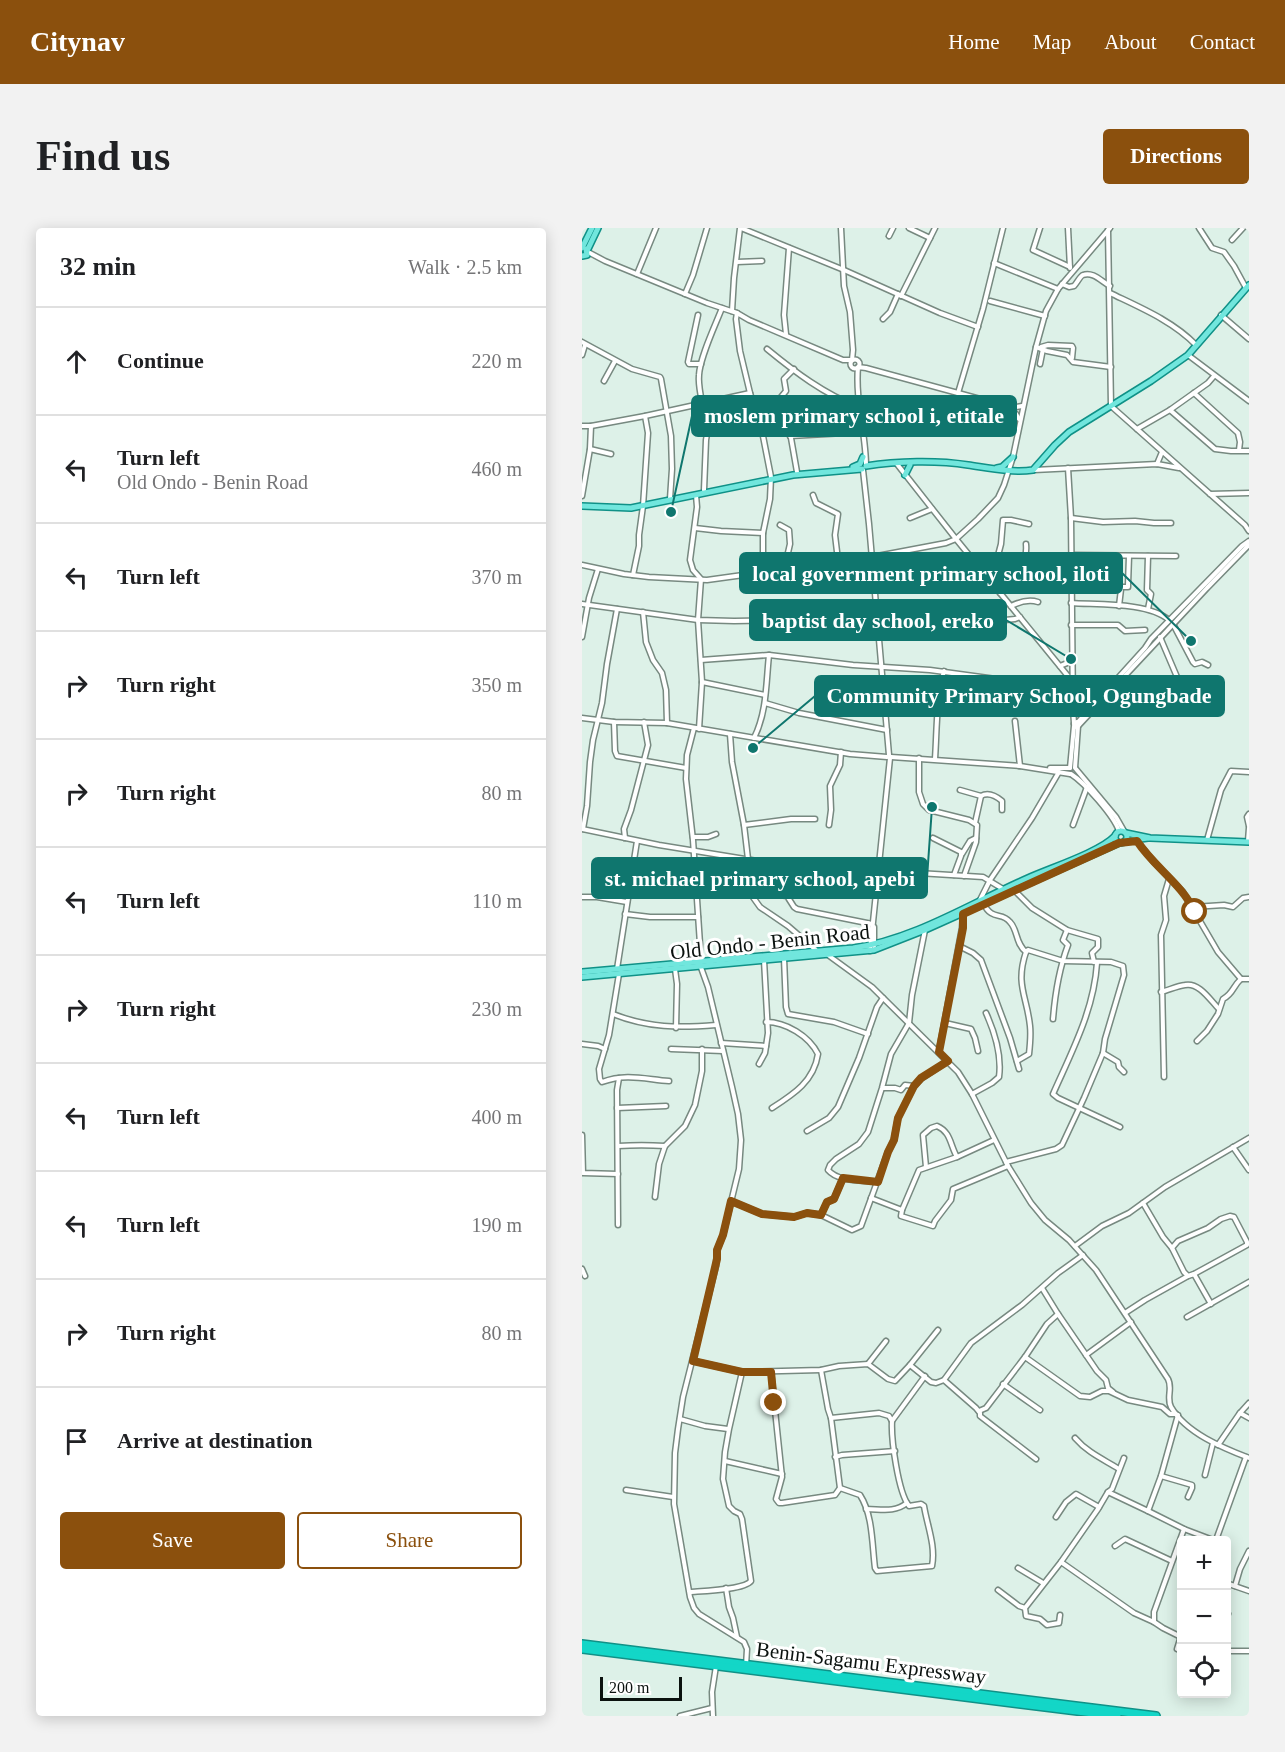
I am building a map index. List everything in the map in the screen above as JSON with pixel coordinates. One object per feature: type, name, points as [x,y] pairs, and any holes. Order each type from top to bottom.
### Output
[{"type":"highway","name":"Benin-Sagamu Expressway","points":[[582,1644],[717,1664]]},
{"type":"highway","name":"Benin-Sagamu Expressway","points":[[582,1649],[1156,1716]]},
{"type":"highway","name":"Benin-Sagamu Expressway","points":[[746,1667],[1094,1715],[1117,1716]]},
{"type":"main road","points":[[585,252],[584,238],[592,228]]},
{"type":"main road","points":[[582,264],[585,252],[598,228]]},
{"type":"main road","points":[[643,504],[696,495],[796,472],[926,463],[968,465],[1009,471],[1033,470],[1063,437],[1188,355],[1248,287]]},
{"type":"main road","points":[[995,469],[1002,467],[1013,457]]},
{"type":"main road","points":[[898,465],[926,463]]},
{"type":"main road","points":[[905,475],[910,465]]},
{"type":"main road","points":[[582,504],[621,508],[771,478],[863,467]]},
{"type":"main road","points":[[1121,833],[1127,836],[1122,842],[1116,840],[1121,833]]},
{"type":"main road","name":"Old Ondo - Benin Road","points":[[582,977],[872,948],[963,914],[1003,889],[1100,848],[1121,833],[1150,838],[1249,841]]},
{"type":"main road","name":"Old Ondo - Benin Road","points":[[872,948],[982,901],[1014,890],[1122,842],[1150,838]]},
{"type":"main road","name":"Old Ondo - Benin Road","points":[[582,972],[675,968],[823,952]]},
{"type":"street","points":[[637,274],[656,228]]},
{"type":"street","points":[[685,294],[707,228]]},
{"type":"street","points":[[732,311],[740,228],[978,327]]},
{"type":"street","points":[[841,228],[844,286],[850,312],[853,350],[851,368]]},
{"type":"street","points":[[889,236],[893,228]]},
{"type":"street","points":[[909,228],[930,238]]},
{"type":"street","points":[[882,319],[890,312],[935,228]]},
{"type":"street","points":[[958,393],[978,327],[1002,228]]},
{"type":"street","points":[[1040,228],[1033,250],[1072,268]]},
{"type":"street","points":[[1068,228],[1072,268]]},
{"type":"street","points":[[1199,228],[1212,248],[1224,252],[1248,287]]},
{"type":"street","points":[[1232,240],[1243,228]]},
{"type":"street","points":[[582,565],[649,577],[701,579],[787,571],[821,561],[872,557],[946,543],[956,539],[998,498],[1013,457],[1023,405],[1040,347],[1045,316],[1072,268],[1109,229]]},
{"type":"street","points":[[1109,229],[1111,406],[1248,528]]},
{"type":"street","points":[[786,334],[789,248]]},
{"type":"street","points":[[585,252],[737,313],[843,360],[856,376]]},
{"type":"street","points":[[737,262],[762,261]]},
{"type":"street","points":[[994,262],[1058,290]]},
{"type":"street","points":[[1062,284],[1069,287],[1074,286],[1081,276],[1086,274],[1094,275],[1110,286]]},
{"type":"street","points":[[1110,293],[1180,330],[1196,345]]},
{"type":"street","points":[[990,301],[1045,316]]},
{"type":"street","points":[[702,404],[699,376],[701,364],[722,308]]},
{"type":"street","points":[[737,313],[738,340],[750,393],[762,431],[771,478],[770,499],[763,532],[765,572]]},
{"type":"street","points":[[698,315],[688,362],[689,364],[701,364]]},
{"type":"street","points":[[1221,315],[1249,339]]},
{"type":"street","points":[[582,355],[584,343],[632,369],[660,378],[670,436],[672,469],[670,499]]},
{"type":"street","points":[[1040,347],[1072,346],[1072,358]]},
{"type":"street","points":[[1040,347],[1047,351],[1067,355],[1072,358],[1073,362],[1111,367]]},
{"type":"street","points":[[1040,347],[1040,364]]},
{"type":"street","points":[[767,349],[810,382],[842,401],[858,407]]},
{"type":"street","points":[[853,350],[859,364],[856,376],[858,407],[863,438],[863,467],[867,488],[889,757],[872,948]]},
{"type":"street","points":[[1188,355],[1249,401]]},
{"type":"street","points":[[604,381],[615,360]]},
{"type":"street","points":[[843,360],[858,361],[866,368]]},
{"type":"street","points":[[851,368],[866,368],[1002,405],[1016,407],[1023,405]]},
{"type":"street","points":[[794,369],[784,379],[786,392],[781,397],[796,472]]},
{"type":"street","points":[[1137,429],[1170,410],[1208,383],[1214,376]]},
{"type":"street","points":[[582,426],[645,417],[750,393]]},
{"type":"street","points":[[1194,393],[1238,433],[1239,450]]},
{"type":"street","points":[[704,490],[706,440],[711,416],[709,403]]},
{"type":"street","points":[[1002,405],[1016,414],[1020,420]]},
{"type":"street","points":[[1170,410],[1215,449],[1249,451]]},
{"type":"street","points":[[785,417],[817,412]]},
{"type":"street","points":[[633,575],[639,546],[643,504],[648,433],[645,417]]},
{"type":"street","points":[[582,496],[590,449],[591,426]]},
{"type":"street","points":[[790,436],[862,432]]},
{"type":"street","points":[[590,449],[611,454]]},
{"type":"street","points":[[1157,464],[1162,452]]},
{"type":"street","points":[[1033,470],[1157,464],[1180,469]]},
{"type":"street","points":[[898,465],[1072,681]]},
{"type":"street","points":[[1068,468],[1071,518],[1072,681],[1077,724],[1073,768],[1116,817],[1121,833]]},
{"type":"street","points":[[1209,494],[1249,493]]},
{"type":"street","points":[[696,495],[698,507],[690,560],[693,570],[701,579],[698,620],[702,682],[699,729]]},
{"type":"street","points":[[813,495],[817,504],[838,514],[835,535],[838,560]]},
{"type":"street","points":[[910,518],[932,509]]},
{"type":"street","points":[[1071,518],[1103,522],[1171,523]]},
{"type":"street","points":[[988,578],[996,563],[1001,544],[1003,520],[1029,524]]},
{"type":"street","points":[[780,525],[789,530],[787,571]]},
{"type":"street","points":[[695,528],[763,532]]},
{"type":"street","points":[[1077,724],[1169,620],[1242,546],[1249,543]]},
{"type":"street","points":[[1077,724],[1249,543]]},
{"type":"street","points":[[1000,593],[1014,580],[1022,568],[1026,544]]},
{"type":"street","points":[[1070,555],[1176,556]]},
{"type":"street","points":[[1119,606],[1121,589],[1128,585],[1129,556]]},
{"type":"street","points":[[1148,556],[1147,590],[1151,594],[1148,609]]},
{"type":"street","points":[[874,582],[938,574],[972,558]]},
{"type":"street","points":[[1025,560],[1046,559]]},
{"type":"street","points":[[788,560],[797,568]]},
{"type":"street","points":[[582,637],[598,569]]},
{"type":"street","points":[[1011,606],[1019,602],[1038,602]]},
{"type":"street","points":[[1071,603],[1148,609],[1169,620]]},
{"type":"street","points":[[582,604],[698,620],[766,622],[949,618],[1005,620],[1020,617]]},
{"type":"street","points":[[617,609],[595,730],[587,806],[582,829],[637,842],[787,865],[983,877],[1003,889]]},
{"type":"street","points":[[644,612],[646,642],[653,660],[662,673],[666,690],[667,723]]},
{"type":"street","points":[[1173,624],[1194,663],[1202,662],[1208,665]]},
{"type":"street","points":[[1071,626],[1112,625],[1125,631],[1145,630]]},
{"type":"street","points":[[1161,637],[1179,684],[1179,691],[1202,692]]},
{"type":"street","points":[[700,660],[768,654],[882,668],[944,671],[1018,682],[1073,699]]},
{"type":"street","points":[[754,738],[761,724],[765,703],[768,654]]},
{"type":"street","points":[[1060,666],[1072,661]]},
{"type":"street","points":[[935,759],[936,725],[944,671]]},
{"type":"street","points":[[702,682],[765,695]]},
{"type":"street","points":[[765,703],[799,713],[887,730]]},
{"type":"street","points":[[582,718],[614,722],[667,723],[844,752],[1020,766],[1071,774]]},
{"type":"street","points":[[1015,721],[1020,766]]},
{"type":"street","points":[[614,722],[615,754],[617,756],[686,768]]},
{"type":"street","points":[[625,838],[624,829],[632,810],[648,745],[644,722]]},
{"type":"street","points":[[694,728],[686,768],[701,964],[738,1114],[741,1140],[740,1169],[717,1250],[717,1259],[683,1396],[675,1453],[673,1497],[692,1603],[699,1614],[744,1642],[746,1667]]},
{"type":"street","points":[[730,734],[732,762],[748,859],[747,883],[755,901],[760,907],[872,987],[958,1072],[972,1094],[1007,1164],[1037,1212],[1075,1246],[1101,1277],[1170,1383],[1169,1404],[1199,1435],[1248,1458],[1216,1536]]},
{"type":"street","points":[[829,825],[830,786],[844,752]]},
{"type":"street","points":[[917,758],[919,792],[923,804],[929,810],[969,820],[975,824]]},
{"type":"street","points":[[1034,768],[1073,768]]},
{"type":"street","points":[[1073,768],[1068,771],[1087,788],[1115,822],[1121,833]]},
{"type":"street","points":[[1207,840],[1221,790],[1231,771],[1249,772]]},
{"type":"street","points":[[1026,952],[1021,948],[1011,922],[1003,917],[994,916],[982,901],[990,880],[1032,818],[1059,772]]},
{"type":"street","points":[[1073,825],[1087,788]]},
{"type":"street","points":[[960,790],[1000,799],[1002,810]]},
{"type":"street","points":[[964,876],[976,842],[977,825],[975,824],[981,796]]},
{"type":"street","points":[[1249,814],[1247,817],[1249,841]]},
{"type":"street","points":[[744,825],[791,819],[815,819]]},
{"type":"street","points":[[693,837],[708,837],[716,834]]},
{"type":"street","points":[[933,838],[959,850],[962,854]]},
{"type":"street","points":[[954,875],[962,854],[970,841],[976,838]]},
{"type":"street","points":[[1137,841],[1183,892],[1218,952],[1242,979]]},
{"type":"street","points":[[637,842],[612,1014],[599,1069],[600,1079],[602,1082],[613,1078],[635,1076],[669,1081]]},
{"type":"street","points":[[1164,1077],[1161,935],[1166,920],[1164,896],[1169,879]]},
{"type":"street","points":[[1014,890],[1032,908],[1067,930],[1098,939],[1098,947],[1092,953],[1096,976],[1085,1023],[1053,1094],[1120,1127]]},
{"type":"street","points":[[779,895],[787,896],[797,909],[873,922]]},
{"type":"street","points":[[582,897],[627,902]]},
{"type":"street","points":[[1192,907],[1209,905],[1233,907],[1243,898],[1249,897]]},
{"type":"street","points":[[625,914],[650,917],[698,917]]},
{"type":"street","points":[[939,1052],[963,928],[963,914]]},
{"type":"street","points":[[878,1182],[843,1178],[829,1173],[829,1168],[836,1159],[859,1144],[868,1132],[891,1054],[909,1023],[925,930]]},
{"type":"street","points":[[1053,1019],[1055,993],[1068,945],[1063,940],[1067,930]]},
{"type":"street","points":[[959,946],[981,960],[1019,1069]]},
{"type":"street","points":[[995,1140],[918,1171],[901,1216],[933,1227],[951,1200],[953,1189],[1007,1164],[1059,1147],[1066,1137],[1103,1053],[1124,969],[1123,966],[1114,963],[1071,962],[1028,950],[1026,952]]},
{"type":"street","points":[[1017,1061],[1029,1054],[1031,1028],[1021,985],[1026,952]]},
{"type":"street","points":[[784,958],[786,1007],[789,1014],[834,1022],[868,1034]]},
{"type":"street","points":[[759,1064],[765,1053],[768,1033],[764,960]]},
{"type":"street","points":[[675,968],[676,1028]]},
{"type":"street","points":[[1197,1041],[1218,1014],[1223,999],[1231,995],[1235,985],[1242,979],[1249,979]]},
{"type":"street","points":[[1161,992],[1192,985],[1202,991],[1219,1009]]},
{"type":"street","points":[[807,1131],[829,1118],[838,1107],[877,1007],[883,998]]},
{"type":"street","points":[[972,1094],[999,1077],[1001,1065],[993,1028],[986,1013]]},
{"type":"street","points":[[612,1014],[641,1023],[676,1028],[716,1025]]},
{"type":"street","points":[[766,1022],[790,1027],[809,1042],[818,1053],[810,1078],[794,1093],[772,1108]]},
{"type":"street","points":[[945,1023],[971,1029],[978,1051]]},
{"type":"street","points":[[721,1043],[766,1046]]},
{"type":"street","points":[[582,1044],[605,1049]]},
{"type":"street","points":[[671,1048],[723,1051]]},
{"type":"street","points":[[656,1197],[659,1164],[665,1146],[685,1126],[692,1113],[701,1081],[702,1049]]},
{"type":"street","points":[[1103,1053],[1118,1062],[1124,1072]]},
{"type":"street","points":[[731,1201],[762,1214],[794,1217],[807,1213],[821,1215],[852,1230],[858,1229],[894,1140],[898,1118],[914,1086],[921,1078],[948,1061]]},
{"type":"street","points":[[618,1225],[617,1090],[620,1078]]},
{"type":"street","points":[[882,1088],[891,1087],[901,1090],[905,1085],[914,1086]]},
{"type":"street","points":[[617,1108],[666,1106]]},
{"type":"street","points":[[926,1167],[923,1135],[937,1126],[950,1137],[957,1157]]},
{"type":"street","points":[[582,1135],[583,1173],[618,1174]]},
{"type":"street","points":[[1075,1246],[1102,1226],[1129,1213],[1165,1187],[1249,1138]]},
{"type":"street","points":[[618,1146],[647,1144],[665,1146]]},
{"type":"street","points":[[1233,1147],[1249,1170]]},
{"type":"street","points":[[821,1215],[827,1202],[834,1199],[843,1178]]},
{"type":"street","points":[[871,1198],[902,1210]]},
{"type":"street","points":[[1143,1203],[1163,1238],[1172,1248],[1184,1272],[1191,1275],[1211,1304]]},
{"type":"street","points":[[1125,1313],[1243,1247],[1248,1242],[1234,1217],[1230,1216],[1178,1241],[1172,1248]]},
{"type":"street","points":[[910,1365],[934,1383],[944,1380],[971,1343],[1083,1255]]},
{"type":"street","points":[[582,1269],[585,1276]]},
{"type":"street","points":[[1187,1317],[1249,1282]]},
{"type":"street","points":[[1042,1288],[1086,1355],[1106,1380],[1108,1388],[1128,1400],[1159,1406],[1170,1414],[1177,1414]]},
{"type":"street","points":[[979,1411],[986,1408],[1047,1324],[1058,1314]]},
{"type":"street","points":[[1086,1355],[1131,1322]]},
{"type":"street","points":[[693,1361],[742,1372],[822,1370],[868,1364],[883,1376],[895,1381],[938,1330]]},
{"type":"street","points":[[868,1364],[886,1341]]},
{"type":"street","points":[[1025,1357],[1080,1396],[1090,1397],[1099,1392],[1113,1392]]},
{"type":"street","points":[[771,1372],[782,1474],[775,1495],[780,1503],[787,1503],[835,1495],[840,1488],[822,1370]]},
{"type":"street","points":[[690,1592],[748,1585],[752,1577],[742,1519],[740,1514],[729,1506],[723,1483],[729,1429],[742,1372]]},
{"type":"street","points":[[892,1420],[925,1376]]},
{"type":"street","points":[[944,1380],[979,1411],[980,1416],[1036,1459]]},
{"type":"street","points":[[1099,1392],[1106,1380]]},
{"type":"street","points":[[1003,1384],[1040,1410]]},
{"type":"street","points":[[1205,1475],[1216,1444],[1249,1403]]},
{"type":"street","points":[[831,1418],[883,1413],[892,1420],[898,1477],[906,1503],[909,1506],[921,1504],[924,1506],[930,1534],[932,1566],[877,1570],[868,1514],[860,1495],[840,1488]]},
{"type":"street","points":[[1240,1413],[1249,1418]]},
{"type":"street","points":[[1148,1511],[1161,1476],[1177,1414]]},
{"type":"street","points":[[680,1419],[705,1426],[729,1429]]},
{"type":"street","points":[[1075,1438],[1093,1455],[1119,1469]]},
{"type":"street","points":[[835,1457],[895,1451]]},
{"type":"street","points":[[1060,1615],[1057,1625],[1047,1625],[1040,1619],[1026,1616],[1025,1608],[1061,1562],[1112,1489],[1124,1458]]},
{"type":"street","points":[[725,1461],[782,1474]]},
{"type":"street","points":[[1161,1476],[1192,1485],[1188,1497]]},
{"type":"street","points":[[626,1490],[673,1497]]},
{"type":"street","points":[[1108,1492],[1203,1536]]},
{"type":"street","points":[[1056,1517],[1066,1502],[1076,1494],[1099,1507]]},
{"type":"street","points":[[866,1509],[891,1510],[906,1503]]},
{"type":"street","points":[[1154,1622],[1154,1612],[1184,1529]]},
{"type":"street","points":[[1115,1546],[1125,1539],[1172,1561]]},
{"type":"street","points":[[1235,1586],[1249,1551]]},
{"type":"street","points":[[1061,1562],[1134,1613],[1177,1634]]},
{"type":"street","points":[[1018,1568],[1043,1583]]},
{"type":"street","points":[[1231,1584],[1249,1591]]},
{"type":"street","points":[[726,1588],[737,1637]]},
{"type":"street","points":[[998,1590],[1025,1608]]},
{"type":"street","points":[[1231,1651],[1249,1651]]},
{"type":"street","points":[[713,1716],[712,1692],[717,1664]]},
{"type":"street","points":[[680,1716],[712,1708]]},
{"type":"place","name":"moslem primary school i, etitale","points":[[671,512]]},
{"type":"place","name":"local government primary school, iloti","points":[[1191,641]]},
{"type":"place","name":"baptist day school, ereko","points":[[1071,659]]},
{"type":"place","name":"Community Primary School, Ogungbade","points":[[753,748]]},
{"type":"place","name":"st. michael primary school, apebi","points":[[932,807]]},
{"type":"route","points":[[774,1403],[771,1372],[742,1372],[693,1361],[717,1259],[717,1250],[731,1201],[762,1214],[794,1217],[807,1213],[821,1215],[827,1202],[834,1199],[843,1178],[878,1182],[894,1140],[898,1118],[914,1086],[921,1078],[948,1061],[939,1052],[963,928],[963,914],[978,905],[1119,843],[1137,841],[1183,892],[1195,912]]}]
